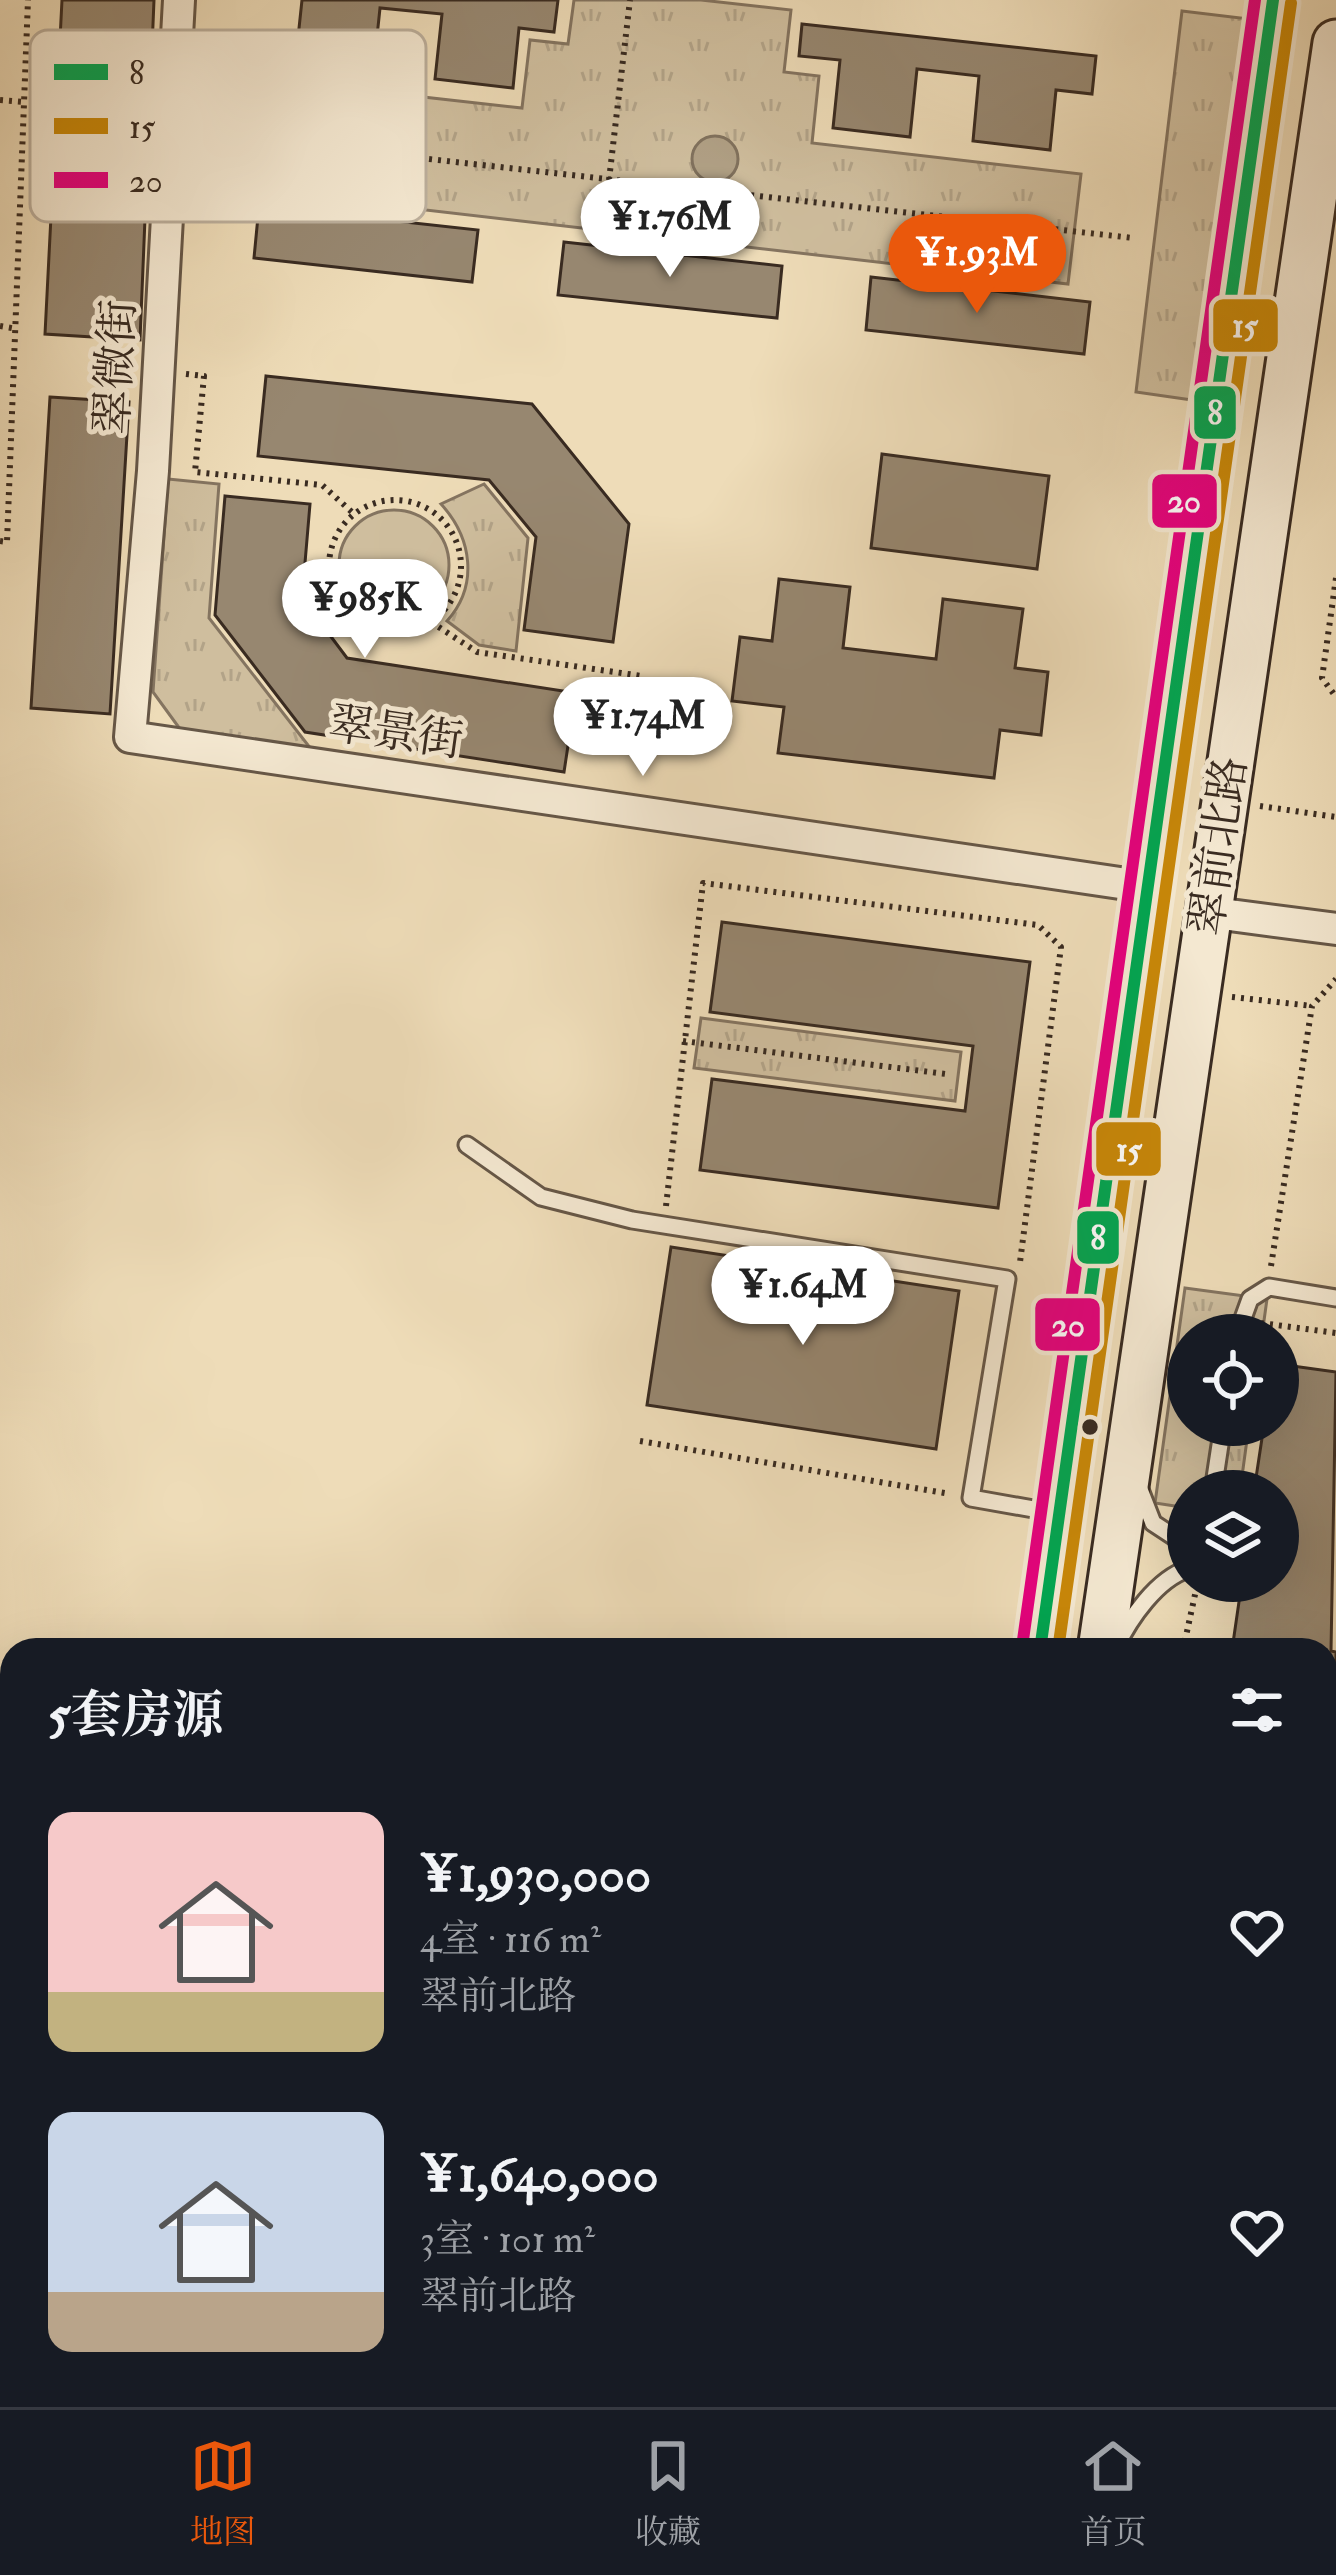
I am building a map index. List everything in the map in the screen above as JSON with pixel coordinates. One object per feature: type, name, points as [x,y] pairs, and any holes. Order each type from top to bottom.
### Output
[{"type":"main road","name":"翠前北路","points":[[1042,1638],[1273,0]]},
{"type":"main road","name":"翠前北路","points":[[1103,1638],[1336,43]]},
{"type":"street","name":"翠微街","points":[[176,30],[178,0]]},
{"type":"street","name":"翠微街","points":[[130,737],[167,222]]},
{"type":"street","name":"翠景街","points":[[130,737],[1147,887]]},
{"type":"street","points":[[1207,912],[1336,929]]},
{"type":"lane","points":[[467,1145],[541,1197],[664,1225],[1007,1279],[971,1498],[1059,1513]]},
{"type":"lane","points":[[1244,1314],[1250,1299],[1269,1288],[1336,1298]]},
{"type":"lane","points":[[1128,1461],[1154,1523],[1167,1532]]},
{"type":"lane","points":[[1123,1638],[1167,1579]]},
{"type":"path","points":[[0,541],[8,542],[28,0]]},
{"type":"path","points":[[609,179],[630,0]]},
{"type":"path","points":[[0,100],[25,102]]},
{"type":"path","points":[[426,159],[1133,238]]},
{"type":"path","points":[[0,326],[16,329]]},
{"type":"path","points":[[159,371],[204,376],[194,472],[322,485],[353,513]]},
{"type":"path","points":[[395,499],[435,512],[450,528],[462,568],[447,608],[431,622],[389,633],[367,627],[334,596],[329,551],[353,513],[395,499]]},
{"type":"path","points":[[1336,578],[1322,678],[1336,697]]},
{"type":"path","points":[[431,622],[477,652],[642,676]]},
{"type":"path","points":[[1256,806],[1336,817]]},
{"type":"path","points":[[664,1225],[703,884],[1038,925],[1061,947],[1019,1266],[1007,1279]]},
{"type":"path","points":[[1269,1288],[1312,1006],[1336,980]]},
{"type":"path","points":[[1228,996],[1312,1006]]},
{"type":"path","points":[[683,1041],[946,1074]]},
{"type":"path","points":[[1299,1331],[1336,1333]]},
{"type":"path","points":[[640,1441],[971,1498]]},
{"type":"path","points":[[1186,1638],[1193,1602]]},
{"type":"green space","points":[[574,0],[701,0],[791,10],[784,72],[819,76],[812,143],[1081,174],[1068,284],[426,210],[426,97],[522,108],[530,40],[568,44]]},
{"type":"green space","points":[[1182,11],[1249,19],[1192,400],[1136,392]]},
{"type":"green space","points":[[168,479],[219,484],[209,618],[311,749],[180,729],[153,692]]},
{"type":"green space","points":[[484,484],[528,538],[516,651],[479,645],[447,621],[464,592],[468,562],[460,532],[441,504]]},
{"type":"green space","points":[[394,510],[415,514],[433,526],[445,544],[449,565],[445,586],[433,604],[415,616],[394,620],[373,616],[355,604],[343,586],[339,565],[343,544],[355,526],[373,514]]},
{"type":"green space","points":[[701,1018],[961,1052],[955,1101],[694,1068]]},
{"type":"green space","points":[[1185,1288],[1267,1299],[1265,1314],[1181,1314]]},
{"type":"green space","points":[[1167,1417],[1167,1446],[1246,1446],[1243,1470],[1167,1470],[1167,1505],[1155,1503]]},
{"type":"shaded area","points":[[715,136],[731,143],[738,159],[731,175],[715,182],[699,175],[692,159],[699,143]]},
{"type":"building","points":[[62,0],[154,0],[153,30],[60,30]]},
{"type":"building","points":[[302,0],[558,0],[554,32],[519,28],[513,88],[435,79],[442,14],[380,8],[378,30],[299,30]]},
{"type":"building","points":[[802,24],[1096,56],[1092,94],[1056,90],[1050,150],[973,141],[979,76],[917,69],[910,137],[833,128],[840,60],[799,56]]},
{"type":"building","points":[[51,222],[145,222],[140,340],[45,334]]},
{"type":"building","points":[[257,222],[405,222],[478,230],[472,282],[254,258]]},
{"type":"building","points":[[564,242],[782,266],[777,318],[558,295]]},
{"type":"building","points":[[871,277],[1090,302],[1084,354],[866,330]]},
{"type":"building","points":[[266,376],[532,404],[629,524],[613,642],[524,630],[536,537],[489,480],[258,456]]},
{"type":"building","points":[[50,397],[129,402],[110,714],[31,708]]},
{"type":"building","points":[[882,454],[1049,476],[1037,569],[871,548]]},
{"type":"building","points":[[225,496],[310,504],[302,598],[347,658],[576,693],[564,772],[305,732],[215,615]]},
{"type":"building","points":[[779,579],[850,587],[843,648],[936,659],[943,599],[1023,609],[1015,668],[1048,672],[1041,735],[1000,730],[994,778],[778,753],[784,707],[732,701],[740,637],[772,641]]},
{"type":"building","points":[[722,922],[1030,962],[998,1208],[700,1170],[712,1079],[965,1111],[973,1046],[710,1012]]},
{"type":"building","points":[[671,1247],[959,1291],[936,1449],[647,1405]]},
{"type":"building","points":[[1299,1367],[1336,1372],[1331,1638],[1234,1638],[1239,1602],[1299,1602],[1299,1470],[1257,1470],[1261,1446],[1299,1446]]},
{"type":"transit line","name":"20","points":[[1023,1638],[1255,0]]},
{"type":"transit line","name":"8","points":[[1042,1638],[1273,0]]},
{"type":"transit line","name":"15","points":[[1060,1638],[1291,3]]}]
